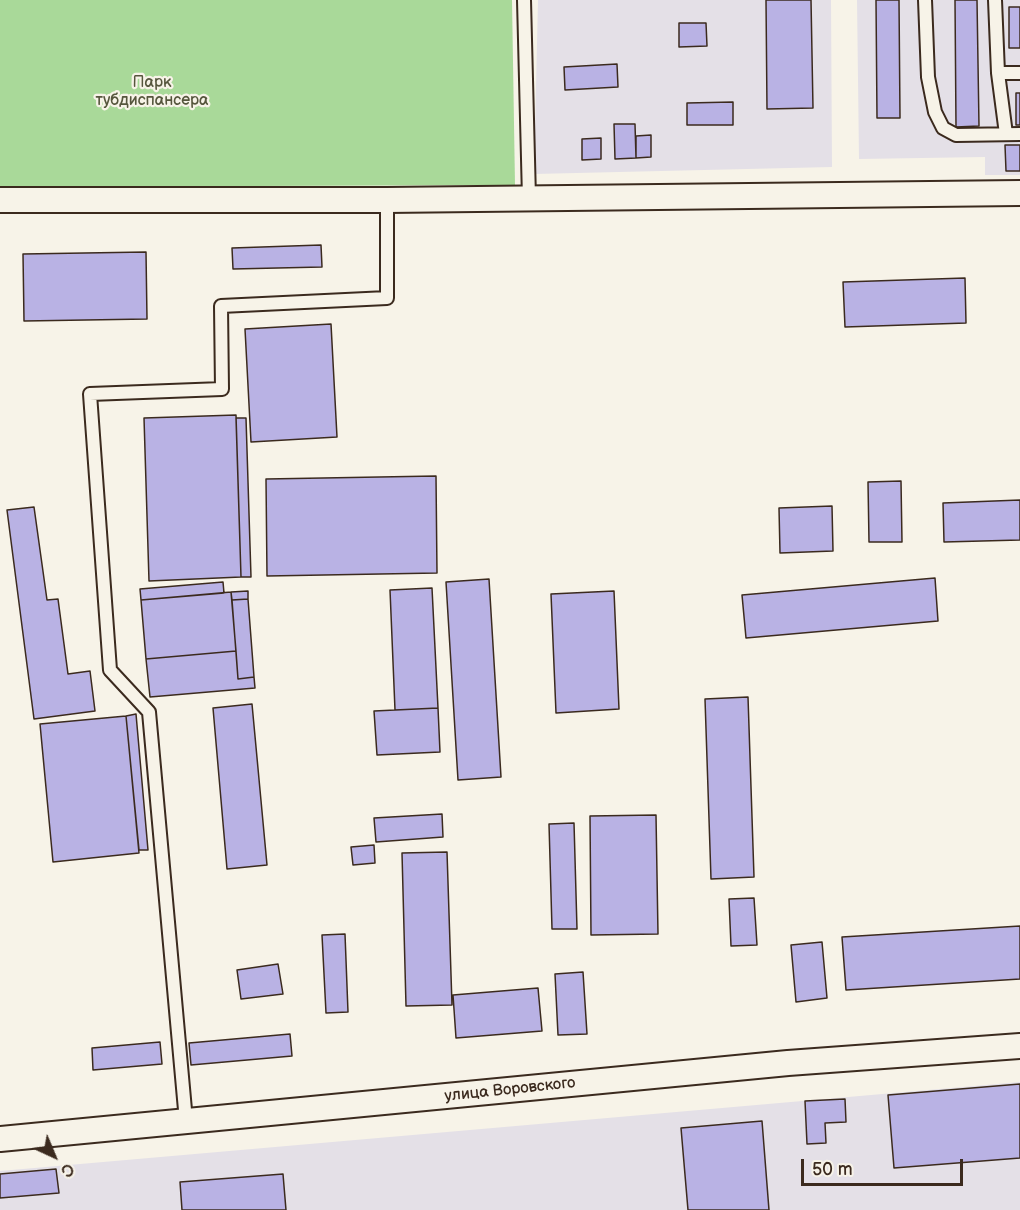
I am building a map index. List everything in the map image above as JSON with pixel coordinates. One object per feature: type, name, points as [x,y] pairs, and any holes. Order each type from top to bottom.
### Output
[{"type":"street","points":[[0,200],[387,200],[1020,193]]},
{"type":"street","name":"улица Воровского","points":[[0,1139],[788,1063],[1020,1046]]},
{"type":"lane","points":[[524,0],[530,198]]},
{"type":"lane","points":[[925,0],[928,77],[935,112],[943,128],[956,135],[1020,134]]},
{"type":"lane","points":[[995,0],[998,73],[1006,134]]},
{"type":"lane","points":[[998,73],[1020,73]]},
{"type":"lane","points":[[186,1121],[149,712],[110,670],[90,394],[222,389],[220,306],[387,298],[387,200]]},
{"type":"shaded area","points":[[538,0],[831,0],[832,167],[534,174]]},
{"type":"shaded area","points":[[857,0],[1020,0],[1020,175],[985,175],[985,157],[859,159]]},
{"type":"shaded area","points":[[1020,1082],[1020,1210],[0,1210],[0,1171]]},
{"type":"green space","name":"Парк тубдиспансера","points":[[0,0],[512,0],[515,185],[0,187]]},
{"type":"building","points":[[766,0],[811,0],[813,108],[767,109]]},
{"type":"building","points":[[876,0],[899,0],[900,118],[877,118]]},
{"type":"building","points":[[955,0],[977,0],[979,126],[956,127]]},
{"type":"building","points":[[1009,7],[1020,7],[1020,48],[1009,48]]},
{"type":"building","points":[[679,23],[706,23],[707,46],[679,47]]},
{"type":"building","points":[[617,64],[618,87],[565,90],[564,67]]},
{"type":"building","points":[[1016,93],[1020,93],[1020,125],[1016,125]]},
{"type":"building","points":[[733,102],[733,125],[687,125],[687,103]]},
{"type":"building","points":[[614,124],[635,124],[636,158],[615,159]]},
{"type":"building","points":[[651,135],[651,157],[636,158],[636,136]]},
{"type":"building","points":[[601,138],[601,159],[582,160],[582,139]]},
{"type":"building","points":[[1005,145],[1020,145],[1020,171],[1006,171]]},
{"type":"building","points":[[321,245],[322,267],[233,269],[232,248]]},
{"type":"building","points":[[146,252],[147,319],[24,321],[23,254]]},
{"type":"building","points":[[965,278],[966,323],[845,327],[843,282]]},
{"type":"building","points":[[331,324],[337,437],[251,442],[245,329]]},
{"type":"building","points":[[236,415],[241,577],[149,581],[144,418]]},
{"type":"building","points":[[236,418],[246,418],[251,577],[241,577]]},
{"type":"building","points":[[436,476],[437,573],[267,576],[266,479]]},
{"type":"building","points":[[901,481],[902,542],[869,542],[868,482]]},
{"type":"building","points":[[1020,500],[1020,540],[944,542],[943,503]]},
{"type":"building","points":[[832,506],[833,551],[780,553],[779,508]]},
{"type":"building","points":[[34,507],[47,600],[58,599],[68,674],[90,671],[95,711],[34,719],[7,510]]},
{"type":"building","points":[[935,578],[938,621],[746,638],[742,595]]},
{"type":"building","points":[[489,579],[501,777],[458,780],[446,582]]},
{"type":"building","points":[[223,582],[224,593],[141,600],[140,589]]},
{"type":"building","points":[[432,588],[438,708],[395,710],[390,590]]},
{"type":"building","points":[[248,591],[248,599],[232,600],[231,592]]},
{"type":"building","points":[[614,591],[619,709],[556,713],[551,594]]},
{"type":"building","points":[[231,592],[236,651],[146,659],[141,600]]},
{"type":"building","points":[[248,599],[254,677],[238,679],[232,600]]},
{"type":"building","points":[[236,651],[238,679],[254,677],[255,688],[150,697],[146,659]]},
{"type":"building","points":[[748,697],[754,877],[711,879],[705,699]]},
{"type":"building","points":[[252,704],[267,865],[227,869],[213,708]]},
{"type":"building","points":[[438,708],[440,752],[377,755],[374,711]]},
{"type":"building","points":[[136,714],[148,850],[139,850],[126,716]]},
{"type":"building","points":[[126,716],[139,853],[53,862],[40,724]]},
{"type":"building","points":[[442,814],[443,837],[376,842],[374,818]]},
{"type":"building","points":[[656,815],[658,934],[591,935],[590,816]]},
{"type":"building","points":[[574,823],[577,929],[552,929],[549,824]]},
{"type":"building","points":[[374,845],[375,863],[353,865],[351,847]]},
{"type":"building","points":[[447,852],[452,1005],[406,1006],[402,853]]},
{"type":"building","points":[[754,898],[757,945],[731,946],[729,899]]},
{"type":"building","points":[[1020,926],[1020,979],[846,990],[842,937]]},
{"type":"building","points":[[345,934],[348,1012],[326,1013],[322,935]]},
{"type":"building","points":[[822,942],[827,998],[796,1002],[791,945]]},
{"type":"building","points":[[278,964],[283,994],[241,999],[237,970]]},
{"type":"building","points":[[583,972],[587,1034],[558,1035],[555,974]]},
{"type":"building","points":[[538,988],[542,1031],[456,1038],[453,995]]},
{"type":"building","points":[[290,1034],[292,1056],[191,1065],[189,1043]]},
{"type":"building","points":[[160,1042],[162,1064],[93,1070],[92,1048]]},
{"type":"building","points":[[1020,1084],[1020,1158],[894,1168],[888,1095]]},
{"type":"building","points":[[845,1099],[846,1122],[825,1123],[826,1143],[807,1144],[805,1101]]},
{"type":"building","points":[[762,1121],[769,1210],[688,1210],[681,1128]]},
{"type":"building","points":[[56,1169],[59,1193],[0,1198],[0,1174]]},
{"type":"building","points":[[283,1174],[286,1210],[182,1210],[180,1182]]}]
